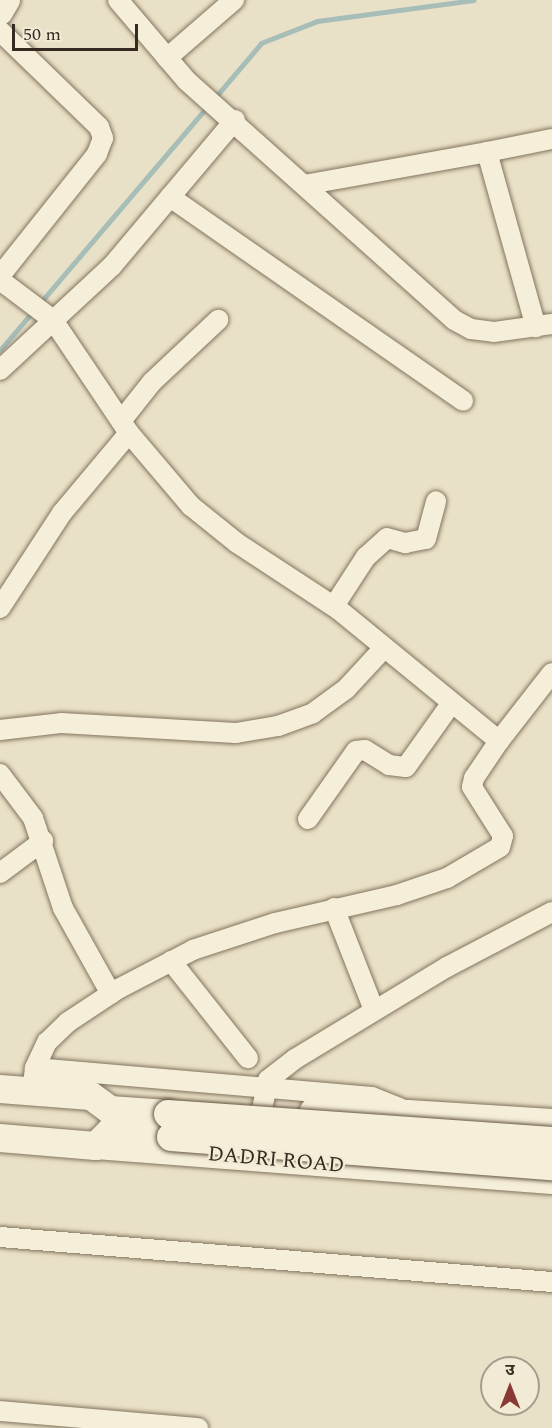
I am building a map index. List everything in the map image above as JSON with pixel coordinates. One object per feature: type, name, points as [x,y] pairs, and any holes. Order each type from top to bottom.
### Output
[{"type":"main road","points":[[0,1089],[33,1080],[92,1096],[110,1110],[169,1126],[552,1166]]},
{"type":"main road","points":[[96,1146],[110,1132],[169,1126],[552,1141]]},
{"type":"main road","name":"DADRI ROAD","points":[[0,1138],[96,1146]]},
{"type":"street","points":[[0,12],[7,0]]},
{"type":"street","points":[[118,0],[187,81],[230,117],[454,320],[471,329],[494,332],[544,325],[487,152]]},
{"type":"street","points":[[167,58],[234,0]]},
{"type":"street","points":[[0,31],[99,127],[103,138],[97,154],[0,278],[48,316],[125,427],[191,506],[237,543],[334,606],[499,741]]},
{"type":"street","points":[[0,370],[48,316],[112,267],[170,197],[230,117]]},
{"type":"street","points":[[304,185],[552,140]]},
{"type":"street","points":[[170,197],[463,401]]},
{"type":"street","points":[[0,608],[62,513],[125,427],[159,375],[218,320]]},
{"type":"street","points":[[334,606],[366,557],[387,538],[405,543],[426,539],[436,501]]},
{"type":"street","points":[[0,730],[84,723],[236,733],[278,726],[313,713],[346,689],[384,648]]},
{"type":"street","points":[[552,673],[499,741],[474,778],[472,787],[501,829],[500,847],[447,878],[397,895],[275,923],[193,950],[111,994],[61,1029],[47,1042],[33,1080],[264,1098],[408,1113],[552,1122]]},
{"type":"street","points":[[308,819],[356,751],[365,750],[389,765],[406,767],[451,704]]},
{"type":"street","points":[[0,774],[24,802],[43,841],[63,908],[111,994]]},
{"type":"street","points":[[0,873],[43,841]]},
{"type":"street","points":[[334,908],[374,1010]]},
{"type":"street","points":[[264,1098],[272,1076],[295,1059],[374,1010],[552,912]]},
{"type":"street","points":[[171,962],[248,1058]]},
{"type":"street","points":[[92,1096],[264,1098]]},
{"type":"street","points":[[464,1116],[464,1175]]},
{"type":"street","name":"DADRI ROAD","points":[[96,1146],[552,1181]]},
{"type":"street","points":[[0,1237],[552,1282]]},
{"type":"street","points":[[0,1411],[113,1424],[198,1428]]},
{"type":"waterway","points":[[0,350],[261,43],[317,21],[474,0]]}]
